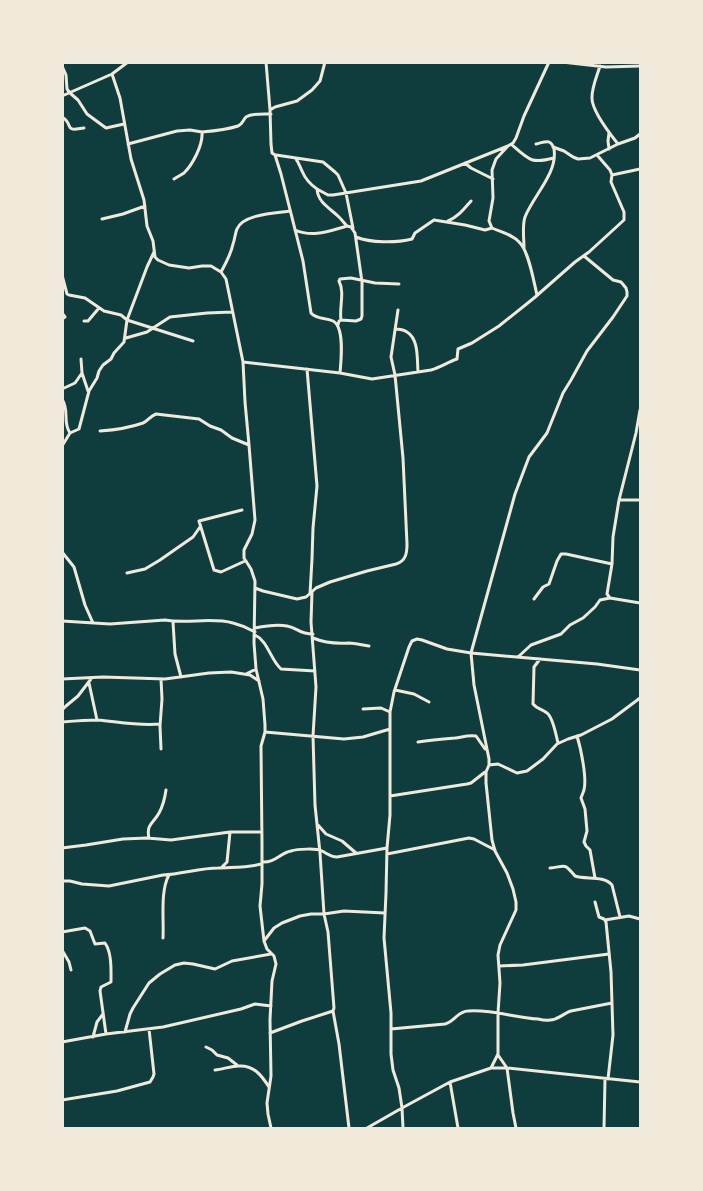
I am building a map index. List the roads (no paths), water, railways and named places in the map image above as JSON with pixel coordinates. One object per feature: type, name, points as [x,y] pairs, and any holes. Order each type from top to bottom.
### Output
[{"type":"street","points":[[65,62],[62,66],[66,75],[68,89],[87,114],[106,128],[124,124]]},
{"type":"street","points":[[62,96],[112,74],[128,62]]},
{"type":"street","points":[[266,62],[272,153],[275,155],[280,170],[302,261],[311,313],[318,318],[334,321],[338,325],[341,343],[340,373]]},
{"type":"street","points":[[128,144],[177,131],[222,131],[243,123],[249,116],[270,112],[275,108],[297,101],[312,90],[320,80],[325,62]]},
{"type":"street","points":[[492,228],[489,220],[493,198],[492,170],[494,164],[496,159],[516,138],[549,62]]},
{"type":"street","points":[[562,62],[600,66],[640,66]]},
{"type":"street","points":[[600,66],[591,95],[592,100],[602,122],[618,144]]},
{"type":"street","points":[[112,74],[120,98],[128,144],[145,206],[147,226],[153,241],[154,252],[158,260],[169,265],[189,268],[211,266],[221,272],[226,279],[243,362],[255,520],[252,534],[244,550],[244,558],[253,575],[255,588],[256,669],[263,699],[265,732],[261,746],[262,884],[260,906],[264,941],[267,949],[274,956],[276,964],[272,982],[271,1076],[267,1103],[271,1128]]},
{"type":"street","points":[[62,117],[66,119],[71,129],[84,128]]},
{"type":"street","points":[[174,179],[185,172],[197,155],[202,132]]},
{"type":"street","points":[[609,133],[610,149]]},
{"type":"street","points":[[536,144],[546,141],[551,142],[553,146],[573,157],[578,159],[590,158],[618,144],[636,138],[640,134]]},
{"type":"street","points":[[510,145],[533,161],[554,158]]},
{"type":"street","points":[[296,159],[313,187],[333,196],[421,181],[510,145]]},
{"type":"street","points":[[524,249],[523,227],[525,216],[554,163],[553,146]]},
{"type":"street","points":[[275,155],[324,162],[338,175],[346,193],[356,237],[362,280],[363,311],[361,319],[356,321],[341,320]]},
{"type":"street","points":[[243,362],[340,373],[372,379],[438,368],[457,359],[458,349],[472,343],[499,326],[609,235],[624,220],[624,212],[610,182],[612,174],[597,155]]},
{"type":"street","points":[[465,164],[493,180]]},
{"type":"street","points":[[612,174],[640,169]]},
{"type":"street","points":[[317,189],[317,195],[326,206],[347,226],[353,229]]},
{"type":"street","points":[[447,222],[462,212],[471,201]]},
{"type":"street","points":[[102,219],[145,206]]},
{"type":"street","points":[[221,272],[228,260],[240,223],[260,216],[290,212]]},
{"type":"street","points":[[356,237],[368,240],[402,241],[412,239],[415,234],[431,221],[438,220],[485,230],[492,228],[521,243],[537,295]]},
{"type":"street","points":[[294,230],[303,234],[318,234],[347,226]]},
{"type":"street","points":[[62,446],[70,433],[79,429],[89,391],[103,365],[111,359],[126,338],[128,320],[154,252]]},
{"type":"street","points":[[491,1068],[498,1054],[500,983],[498,955],[500,945],[516,910],[516,902],[514,889],[495,851],[492,840],[486,772],[489,759],[474,685],[471,653],[515,494],[528,457],[547,433],[563,393],[587,351],[627,296],[626,288],[621,282],[614,280],[584,256]]},
{"type":"street","points":[[62,275],[67,294],[69,295]]},
{"type":"street","points":[[338,325],[341,320],[340,309],[343,288],[340,280],[346,278],[375,283],[399,284]]},
{"type":"street","points":[[62,297],[69,295],[85,298],[104,311],[121,315],[128,320],[192,341]]},
{"type":"street","points":[[84,321],[88,321],[99,308]]},
{"type":"street","points":[[255,588],[297,599],[306,597],[316,588],[330,582],[401,562],[406,556],[403,466],[395,375],[391,357],[398,310]]},
{"type":"street","points":[[126,338],[141,334],[170,317],[233,312]]},
{"type":"street","points":[[62,313],[65,317],[62,319]]},
{"type":"street","points":[[395,328],[407,332],[413,338],[418,372]]},
{"type":"street","points":[[81,360],[82,373],[89,391]]},
{"type":"street","points":[[307,369],[317,486],[313,528],[311,593],[316,687],[313,736],[315,805],[324,914],[328,932],[333,1011],[349,1128]]},
{"type":"street","points":[[63,388],[75,383],[82,373]]},
{"type":"street","points":[[62,399],[66,407],[66,427],[70,433]]},
{"type":"street","points":[[610,598],[607,594],[612,564],[613,537],[619,500],[640,410]]},
{"type":"street","points":[[100,431],[143,423],[156,414],[199,419],[232,438],[249,445]]},
{"type":"street","points":[[638,422],[640,428]]},
{"type":"street","points":[[619,500],[640,500]]},
{"type":"street","points":[[242,510],[199,521],[214,570],[221,572],[245,561]]},
{"type":"street","points":[[127,573],[145,569],[160,560],[193,537],[200,526]]},
{"type":"street","points":[[62,552],[74,567],[85,605],[94,623]]},
{"type":"street","points":[[534,599],[543,587],[548,584],[561,554],[612,564]]},
{"type":"street","points":[[518,657],[531,645],[561,634],[570,625],[583,618],[600,600],[610,598],[640,603]]},
{"type":"street","points":[[62,620],[110,624],[165,620],[174,622],[228,622],[255,632],[281,669],[315,671]]},
{"type":"street","points":[[174,622],[175,654],[181,677]]},
{"type":"street","points":[[255,632],[275,625],[286,625],[322,641],[369,646]]},
{"type":"street","points":[[403,1128],[399,1088],[393,1070],[391,1054],[391,1013],[384,938],[390,815],[390,712],[409,647],[414,640],[422,640],[446,649],[471,653],[597,664],[640,670]]},
{"type":"street","points":[[540,659],[534,667],[533,704],[536,708],[550,716],[558,743]]},
{"type":"street","points":[[246,674],[256,669]]},
{"type":"street","points":[[62,679],[103,677],[161,678],[231,672],[253,676],[260,681]]},
{"type":"street","points":[[62,710],[78,696],[92,678]]},
{"type":"street","points":[[161,678],[161,749]]},
{"type":"street","points":[[89,683],[97,720]]},
{"type":"street","points":[[395,690],[414,694],[429,702]]},
{"type":"street","points":[[489,765],[498,764],[517,773],[532,768],[558,743],[577,736],[612,718],[640,698]]},
{"type":"street","points":[[363,709],[381,708],[390,712]]},
{"type":"street","points":[[62,722],[97,720],[128,724],[160,724]]},
{"type":"street","points":[[265,732],[344,739],[363,737],[390,729]]},
{"type":"street","points":[[418,742],[457,738],[465,735],[476,736],[486,750]]},
{"type":"street","points":[[577,736],[584,769],[584,789],[581,798],[586,809],[587,831],[584,842],[590,850],[595,878]]},
{"type":"street","points":[[390,796],[467,784],[486,772]]},
{"type":"street","points":[[149,838],[150,824],[159,814],[166,790]]},
{"type":"street","points":[[317,824],[326,834],[342,841],[357,854]]},
{"type":"street","points":[[62,848],[123,839],[149,838],[171,840],[230,832],[262,832]]},
{"type":"street","points":[[222,868],[227,862],[230,832]]},
{"type":"street","points":[[388,854],[468,838],[474,838],[495,851]]},
{"type":"street","points":[[62,881],[109,886],[169,874],[245,867],[269,862],[292,850],[320,850],[333,857],[387,848]]},
{"type":"street","points":[[550,868],[566,866],[574,876],[608,881],[612,885],[620,917]]},
{"type":"street","points":[[163,938],[165,891],[169,874]]},
{"type":"street","points":[[595,902],[599,917],[605,920],[629,916],[640,918]]},
{"type":"street","points":[[264,941],[274,928],[282,923],[311,914],[344,911],[385,913]]},
{"type":"street","points":[[604,1128],[607,1079],[613,1035],[608,930],[605,920]]},
{"type":"street","points":[[62,932],[85,928],[90,931],[95,944],[105,943],[107,945],[111,982],[100,989],[106,1034]]},
{"type":"street","points":[[62,950],[71,970]]},
{"type":"street","points":[[125,1032],[130,1014],[149,983],[174,965],[184,963],[218,968],[232,962],[271,954]]},
{"type":"street","points":[[499,966],[523,965],[609,954]]},
{"type":"street","points":[[62,1042],[206,1018],[233,1010],[241,1010],[255,1004],[271,1006]]},
{"type":"street","points":[[391,1029],[449,1023],[464,1011],[498,1013],[529,1019],[550,1020],[572,1011],[612,1004]]},
{"type":"street","points":[[270,1031],[333,1011]]},
{"type":"street","points":[[93,1037],[97,1022],[104,1014]]},
{"type":"street","points":[[62,1100],[117,1092],[150,1082],[154,1074],[149,1029]]},
{"type":"street","points":[[206,1047],[217,1055],[228,1058],[238,1066]]},
{"type":"street","points":[[498,1054],[507,1068],[516,1128]]},
{"type":"street","points":[[216,1070],[238,1066],[251,1068],[258,1071],[270,1088]]},
{"type":"street","points":[[366,1128],[450,1082],[491,1068],[640,1082]]},
{"type":"street","points":[[450,1082],[458,1128]]}]
